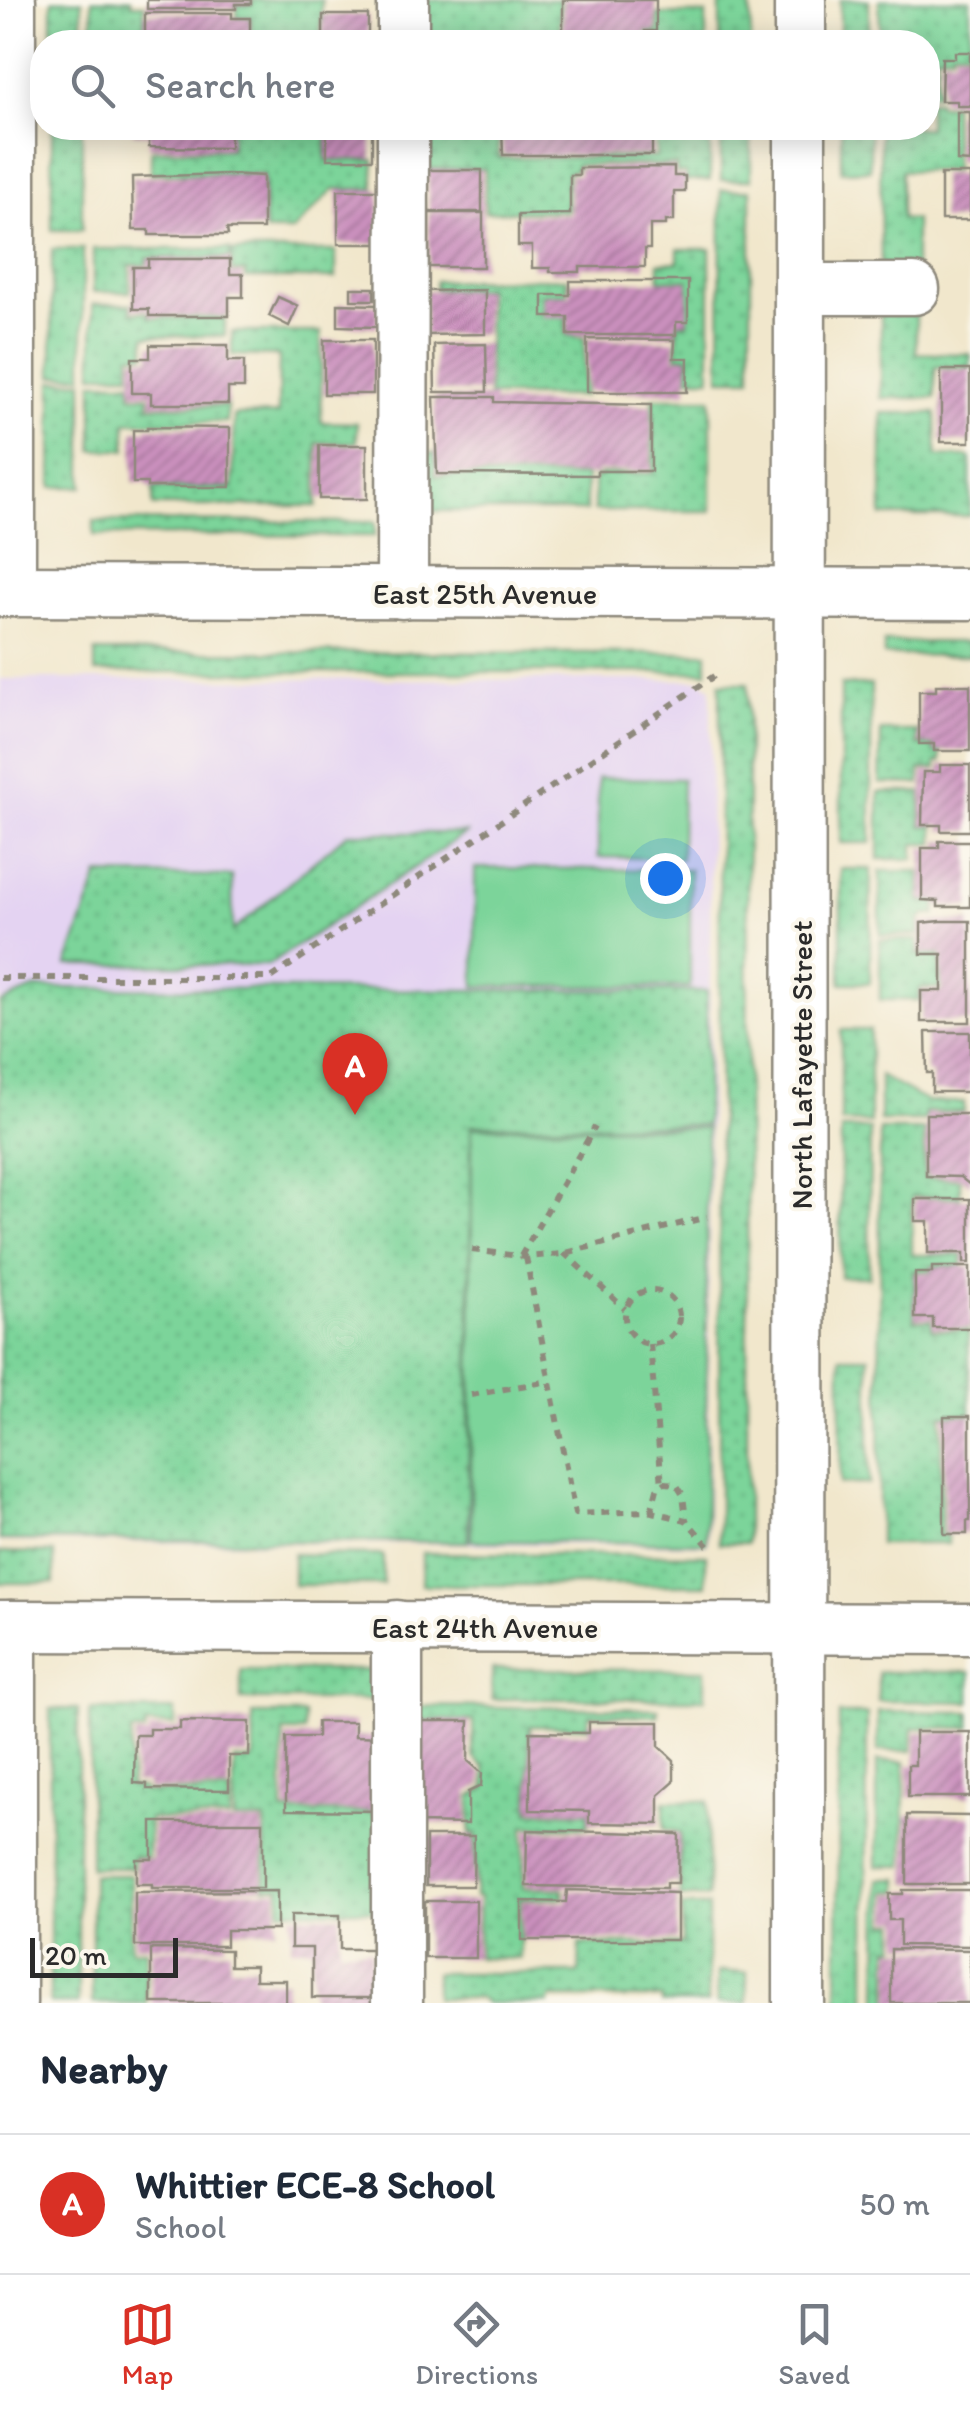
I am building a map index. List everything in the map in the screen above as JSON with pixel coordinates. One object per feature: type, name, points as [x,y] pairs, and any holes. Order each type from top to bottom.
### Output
[{"type":"street","points":[[5,591],[10,0]]},
{"type":"street","points":[[403,0],[403,30]]},
{"type":"street","points":[[800,0],[800,30]]},
{"type":"street","points":[[402,593],[403,140]]},
{"type":"street","name":"North Lafayette Street","points":[[799,2003],[800,140]]},
{"type":"street","points":[[800,289],[914,289]]},
{"type":"street","name":"East 25th Avenue","points":[[5,591],[970,594]]},
{"type":"street","points":[[6,1626],[11,2003]]},
{"type":"street","name":"East 24th Avenue","points":[[6,1626],[970,1629]]},
{"type":"street","points":[[397,1626],[397,2003]]},
{"type":"path","points":[[0,978],[271,978],[714,676]]},
{"type":"path","points":[[594,1127],[524,1256],[576,1514],[651,1512],[686,1520]]},
{"type":"path","points":[[472,1250],[524,1256],[564,1254],[707,1217]]},
{"type":"path","points":[[564,1254],[626,1310]]},
{"type":"path","points":[[646,1290],[664,1292],[680,1314],[675,1332],[662,1342],[650,1344],[636,1339],[626,1324],[631,1300],[646,1290]]},
{"type":"path","points":[[650,1344],[662,1485]]},
{"type":"path","points":[[471,1395],[550,1381]]},
{"type":"path","points":[[651,1512],[657,1489],[676,1484],[683,1495],[686,1520],[712,1550]]},
{"type":"shaded area","points":[[0,679],[701,680],[711,688],[708,1545],[0,1542]]},
{"type":"green space","points":[[52,0],[82,0],[82,30],[52,30]]},
{"type":"green space","points":[[92,0],[144,4],[144,30],[93,30]]},
{"type":"green space","points":[[253,0],[322,0],[321,30],[251,30],[251,17],[237,17],[237,5],[252,5]]},
{"type":"green space","points":[[423,0],[560,0],[560,30],[423,30]]},
{"type":"green space","points":[[720,0],[750,0],[751,30],[720,30]]},
{"type":"green space","points":[[840,0],[869,0],[869,30],[840,30]]},
{"type":"green space","points":[[879,0],[970,0],[970,50],[940,55],[940,30],[880,30]]},
{"type":"green space","points":[[658,14],[706,14],[706,30],[658,30]]},
{"type":"green space","points":[[953,104],[954,170],[901,171],[901,219],[915,220],[915,267],[881,267],[880,140],[940,140],[940,105]]},
{"type":"green space","points":[[52,140],[82,140],[82,230],[52,230]]},
{"type":"green space","points":[[231,140],[326,140],[326,160],[374,160],[374,189],[334,189],[293,231],[265,231],[264,174],[151,173],[151,150],[231,149]]},
{"type":"green space","points":[[428,140],[498,140],[499,158],[656,157],[656,140],[710,140],[710,180],[686,181],[686,173],[677,173],[676,165],[576,165],[575,171],[567,172],[567,211],[485,212],[485,169],[429,169]]},
{"type":"green space","points":[[721,140],[751,140],[751,180],[721,180]]},
{"type":"green space","points":[[841,140],[870,140],[870,170],[841,171]]},
{"type":"green space","points":[[721,190],[751,190],[751,378],[720,378]]},
{"type":"green space","points":[[52,249],[83,249],[83,376],[52,376]]},
{"type":"green space","points":[[93,249],[230,249],[230,258],[147,258],[146,265],[130,265],[130,292],[93,292]]},
{"type":"green space","points":[[678,249],[710,249],[710,378],[689,378],[689,357],[677,356],[678,323],[688,323],[688,280],[659,280],[659,263],[678,262]]},
{"type":"green space","points":[[232,251],[336,251],[336,278],[246,278],[246,272],[232,272]]},
{"type":"green space","points":[[567,278],[567,294],[542,294],[542,316],[566,317],[566,335],[584,338],[584,396],[489,396],[487,289],[435,289],[435,281]]},
{"type":"green space","points":[[93,304],[131,304],[131,312],[148,312],[149,318],[225,318],[225,336],[145,336],[145,355],[130,355],[130,374],[93,374]]},
{"type":"green space","points":[[881,310],[916,310],[916,353],[970,354],[970,367],[935,367],[935,398],[881,398]]},
{"type":"green space","points":[[232,332],[321,332],[321,422],[357,423],[357,442],[317,443],[317,506],[153,506],[153,488],[233,488],[234,415],[278,414],[279,356],[232,355]]},
{"type":"green space","points":[[52,381],[83,381],[83,487],[52,487]]},
{"type":"green space","points":[[93,382],[131,382],[131,395],[149,396],[149,406],[227,406],[227,422],[126,422],[126,450],[93,450]]},
{"type":"green space","points":[[653,398],[711,398],[711,511],[594,511],[594,477],[653,473]]},
{"type":"green space","points":[[882,413],[936,413],[937,456],[970,457],[970,516],[882,516]]},
{"type":"green space","points":[[419,453],[435,453],[435,476],[586,476],[586,511],[419,511]]},
{"type":"green space","points":[[94,521],[375,522],[375,536],[94,535]]},
{"type":"green space","points":[[884,642],[970,642],[970,656],[884,655]]},
{"type":"green space","points":[[95,652],[707,653],[707,672],[95,672]]},
{"type":"green space","points":[[720,683],[748,683],[747,1543],[719,1543]]},
{"type":"green space","points":[[841,685],[871,685],[871,843],[841,843]]},
{"type":"green space","points":[[881,731],[917,731],[917,745],[941,751],[941,762],[936,762],[936,769],[920,770],[920,784],[880,783]]},
{"type":"green space","points":[[598,778],[682,779],[681,859],[598,857]]},
{"type":"green space","points":[[879,792],[921,792],[921,826],[934,826],[934,844],[914,844],[914,859],[879,859]]},
{"type":"green space","points":[[348,833],[466,833],[268,965],[67,965],[99,875],[232,876],[233,931]]},
{"type":"green space","points":[[475,868],[690,870],[690,987],[475,986]]},
{"type":"green space","points":[[841,869],[871,869],[870,983],[841,983]]},
{"type":"green space","points":[[880,871],[920,871],[920,901],[936,902],[936,915],[925,915],[919,921],[919,935],[880,935]]},
{"type":"green space","points":[[880,940],[918,940],[918,955],[940,955],[940,988],[920,988],[919,1000],[880,1000]]},
{"type":"green space","points":[[36,988],[707,991],[706,1125],[471,1125],[468,1542],[0,1540],[0,1003]]},
{"type":"green space","points":[[841,1030],[870,1030],[870,1123],[841,1122]]},
{"type":"green space","points":[[880,1076],[928,1102],[964,1102],[964,1112],[925,1112],[924,1121],[880,1121]]},
{"type":"green space","points":[[472,1127],[707,1128],[706,1543],[471,1541]]},
{"type":"green space","points":[[841,1129],[870,1129],[869,1277],[840,1277]]},
{"type":"green space","points":[[880,1130],[924,1130],[924,1178],[960,1179],[960,1197],[912,1197],[912,1255],[962,1255],[962,1266],[931,1266],[931,1271],[914,1271],[914,1320],[931,1320],[932,1330],[968,1330],[970,1414],[941,1415],[941,1535],[948,1536],[948,1544],[879,1544]]},
{"type":"green space","points":[[841,1357],[869,1357],[869,1484],[840,1484]]},
{"type":"green space","points":[[0,1552],[54,1553],[54,1583],[0,1583]]},
{"type":"green space","points":[[422,1553],[706,1555],[706,1585],[422,1585]]},
{"type":"green space","points":[[293,1554],[383,1555],[383,1585],[293,1585]]},
{"type":"green space","points":[[492,1669],[705,1670],[705,1699],[492,1699]]},
{"type":"green space","points":[[241,1670],[378,1670],[378,1700],[241,1700]]},
{"type":"green space","points":[[878,1672],[970,1672],[970,1702],[878,1701]]},
{"type":"green space","points":[[416,1706],[658,1709],[658,1716],[589,1715],[588,1727],[530,1726],[529,1812],[588,1812],[588,1827],[524,1827],[523,1888],[563,1889],[563,1898],[520,1899],[520,1959],[478,1958],[479,1897],[475,1897],[476,1834],[470,1834],[471,1797],[485,1788],[485,1768],[473,1758],[473,1721],[416,1720]]},
{"type":"green space","points":[[50,1709],[78,1709],[78,2003],[50,2003]]},
{"type":"green space","points":[[90,1710],[175,1710],[175,1725],[146,1725],[145,1732],[131,1732],[130,1787],[143,1788],[144,1792],[230,1792],[230,1819],[149,1819],[148,1857],[133,1857],[133,1868],[90,1868]]},
{"type":"green space","points":[[878,1711],[970,1712],[970,1728],[913,1728],[912,1751],[878,1751]]},
{"type":"green space","points":[[253,1714],[304,1714],[304,1732],[283,1732],[283,1812],[381,1812],[381,1910],[280,1911],[280,1888],[265,1888],[265,1820],[234,1820],[234,1760],[254,1760]]},
{"type":"green space","points":[[839,1714],[867,1714],[866,2003],[838,2003]]},
{"type":"green space","points":[[877,1761],[905,1762],[904,1866],[877,1866]]},
{"type":"green space","points":[[664,1801],[708,1801],[708,1897],[680,1897],[680,1832],[664,1829]]},
{"type":"green space","points":[[92,1875],[131,1875],[131,1950],[146,1950],[146,2003],[92,2003]]},
{"type":"green space","points":[[879,1879],[899,1879],[899,1891],[886,1892],[886,1923],[896,1923],[896,1947],[889,1948],[889,2003],[878,2003]]},
{"type":"green space","points":[[682,1906],[708,1906],[708,2003],[662,2003],[662,1998],[550,1998],[549,2003],[487,2003],[480,1998],[435,1998],[435,1973],[579,1973],[580,1944],[682,1944]]},
{"type":"green space","points":[[718,1972],[747,1972],[747,2003],[717,2003]]},
{"type":"building","points":[[147,0],[251,0],[251,4],[236,4],[236,9],[147,9]]},
{"type":"building","points":[[563,0],[656,0],[656,30],[563,30]]},
{"type":"building","points":[[145,13],[232,13],[232,18],[250,18],[250,30],[145,30]]},
{"type":"building","points":[[323,15],[368,15],[368,30],[323,30]]},
{"type":"building","points":[[955,52],[970,52],[970,106],[941,101],[942,58],[955,58]]},
{"type":"building","points":[[957,112],[970,112],[970,162],[957,161]]},
{"type":"building","points":[[149,140],[230,140],[230,148],[149,147]]},
{"type":"building","points":[[327,140],[372,140],[372,159],[327,159]]},
{"type":"building","points":[[502,140],[652,140],[652,155],[503,155]]},
{"type":"building","points":[[674,167],[674,176],[685,176],[685,192],[674,192],[674,221],[650,225],[645,267],[580,267],[580,272],[550,272],[550,268],[532,268],[532,246],[518,246],[518,215],[570,214],[570,175],[579,175],[579,168]]},
{"type":"building","points":[[428,170],[482,170],[482,212],[429,212]]},
{"type":"building","points":[[941,174],[970,174],[970,220],[941,220]]},
{"type":"building","points":[[263,176],[263,229],[227,229],[228,235],[149,235],[149,230],[133,230],[132,177]]},
{"type":"building","points":[[338,190],[380,190],[380,244],[338,244]]},
{"type":"building","points":[[429,213],[483,213],[483,267],[429,267]]},
{"type":"building","points":[[148,259],[230,259],[230,274],[243,274],[243,297],[229,297],[229,316],[149,316],[149,309],[133,309],[133,267],[148,267]]},
{"type":"building","points":[[570,281],[688,281],[688,322],[676,322],[676,335],[568,335],[568,317],[543,317],[543,295],[570,295]]},
{"type":"building","points":[[351,288],[374,288],[374,300],[351,300]]},
{"type":"building","points":[[485,290],[485,334],[425,335],[425,291]]},
{"type":"building","points":[[278,297],[298,306],[289,326],[269,316]]},
{"type":"building","points":[[338,304],[378,305],[377,327],[338,326]]},
{"type":"building","points":[[587,339],[675,340],[674,358],[688,358],[687,392],[587,392]]},
{"type":"building","points":[[324,340],[373,340],[373,394],[324,394]]},
{"type":"building","points":[[486,344],[487,392],[435,392],[434,345]]},
{"type":"building","points":[[150,345],[228,345],[228,361],[244,361],[244,388],[228,388],[228,404],[151,404],[151,393],[132,393],[132,358],[150,358]]},
{"type":"building","points":[[941,370],[970,370],[970,442],[941,442]]},
{"type":"building","points":[[434,397],[651,405],[651,471],[597,471],[597,475],[437,474]]},
{"type":"building","points":[[230,428],[230,487],[147,487],[147,483],[133,483],[133,430]]},
{"type":"building","points":[[319,445],[367,445],[367,499],[319,499]]},
{"type":"building","points":[[936,685],[970,685],[970,751],[934,751],[934,744],[919,744],[919,691],[936,691]]},
{"type":"building","points":[[940,765],[970,765],[970,831],[941,831],[941,825],[922,825],[923,772],[940,772]]},
{"type":"building","points":[[939,841],[970,841],[970,907],[938,907],[938,901],[922,900],[922,848],[939,848]]},
{"type":"building","points":[[970,921],[970,1022],[921,1022],[921,991],[942,991],[942,954],[921,954],[921,923]]},
{"type":"building","points":[[926,1032],[970,1032],[970,1092],[932,1092],[932,1073],[927,1073]]},
{"type":"building","points":[[926,1114],[970,1114],[970,1185],[960,1177],[926,1176]]},
{"type":"building","points":[[915,1199],[970,1199],[970,1263],[964,1263],[964,1253],[928,1253],[928,1221],[915,1221]]},
{"type":"building","points":[[932,1267],[970,1267],[970,1328],[933,1328],[933,1318],[915,1318],[915,1273],[932,1273]]},
{"type":"building","points":[[944,1416],[970,1416],[967,1534],[944,1534]]},
{"type":"building","points":[[180,1721],[250,1722],[249,1756],[229,1756],[229,1790],[147,1789],[147,1784],[134,1783],[135,1735],[149,1735],[149,1729],[180,1729]]},
{"type":"building","points":[[417,1721],[469,1721],[468,1761],[482,1773],[481,1786],[468,1792],[468,1824],[416,1823]]},
{"type":"building","points":[[317,1722],[355,1722],[355,1736],[384,1737],[383,1811],[286,1810],[286,1737],[317,1737]]},
{"type":"building","points":[[589,1722],[659,1722],[659,1746],[674,1760],[674,1782],[659,1795],[659,1824],[589,1823],[589,1811],[530,1810],[530,1732],[589,1733]]},
{"type":"building","points":[[915,1732],[970,1732],[970,1797],[908,1797],[908,1765],[915,1765]]},
{"type":"building","points":[[907,1815],[970,1816],[970,1884],[907,1884]]},
{"type":"building","points":[[152,1822],[263,1822],[263,1888],[152,1888],[152,1884],[136,1884],[136,1859],[152,1859]]},
{"type":"building","points":[[527,1830],[679,1834],[678,1883],[666,1883],[666,1888],[526,1886]]},
{"type":"building","points":[[426,1836],[474,1836],[473,1886],[426,1886]]},
{"type":"building","points":[[567,1890],[677,1893],[677,1940],[522,1940],[522,1901],[566,1902]]},
{"type":"building","points":[[903,1890],[970,1890],[970,1946],[900,1945],[900,1920],[889,1920],[889,1894],[903,1894]]},
{"type":"building","points":[[277,1891],[277,1930],[226,1930],[226,1946],[135,1946],[135,1892]]},
{"type":"building","points":[[425,1901],[476,1901],[476,1958],[425,1958]]},
{"type":"building","points":[[291,1915],[340,1915],[340,1949],[371,1949],[371,1998],[312,1998],[312,1948],[291,1948]]},
{"type":"building","points":[[151,1949],[230,1950],[230,1966],[255,1966],[255,1980],[286,1980],[286,2003],[151,2003]]},
{"type":"building","points":[[891,1949],[970,1950],[970,2003],[891,2003]]},
{"type":"place","name":"Whittier ECE-8 School","points":[[355,1115]]}]
